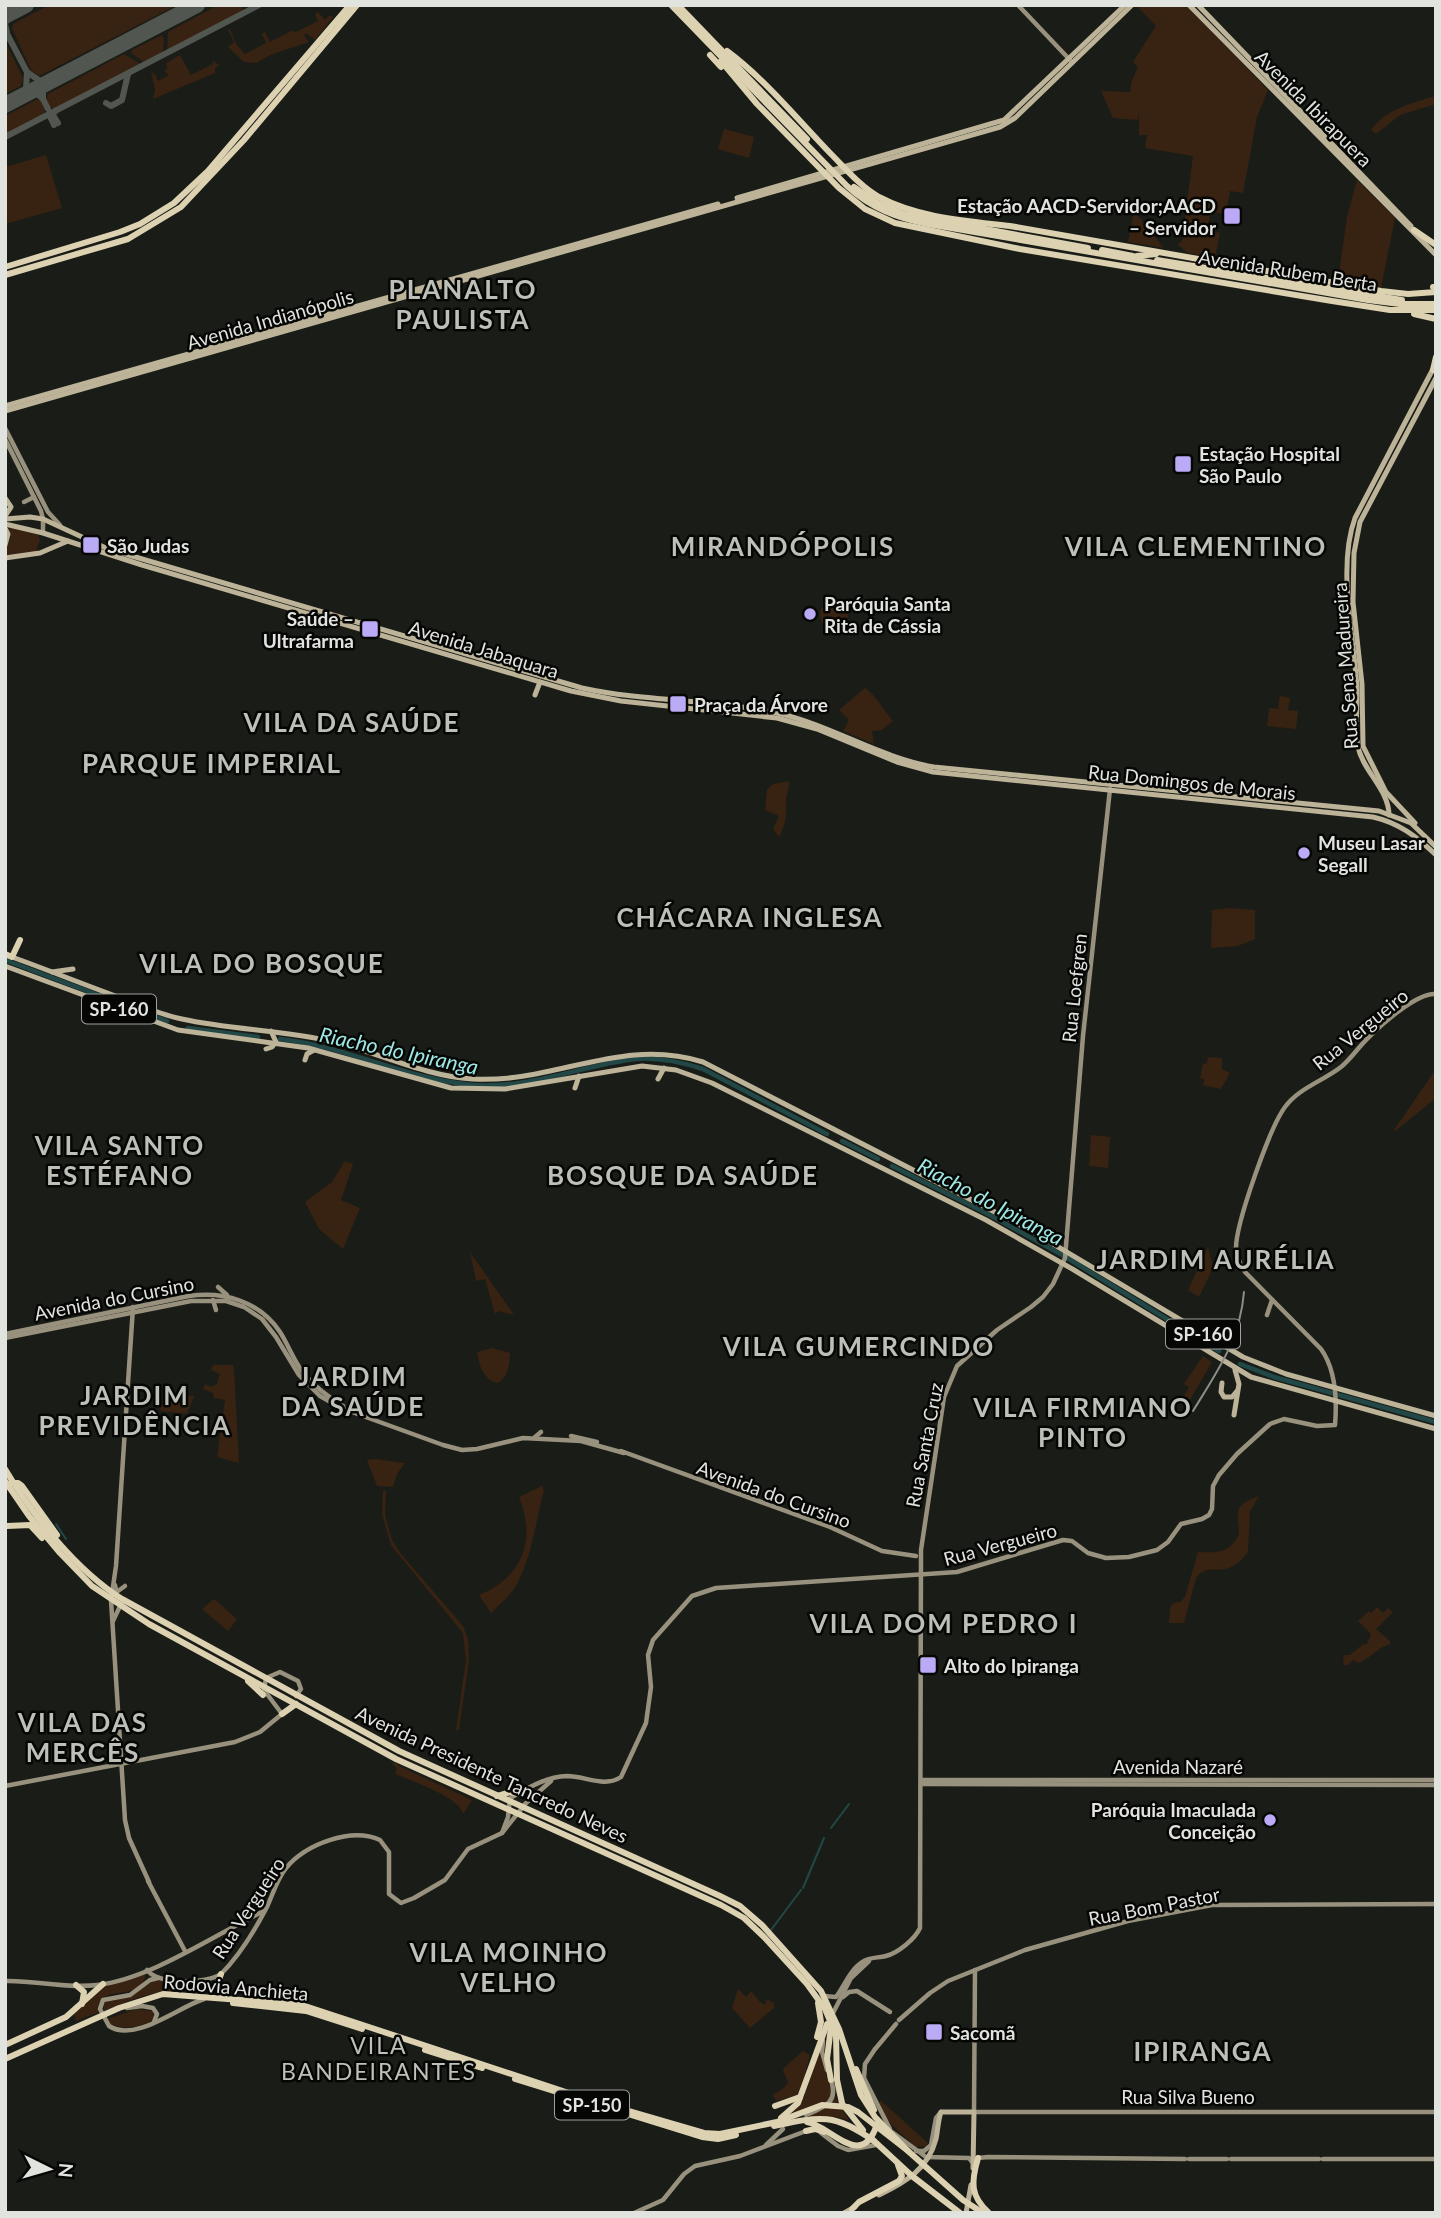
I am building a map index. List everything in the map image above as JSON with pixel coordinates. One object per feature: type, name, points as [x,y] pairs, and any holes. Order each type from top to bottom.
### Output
[{"type":"highway","points":[[5,267],[120,232],[140,224],[174,203],[208,171],[350,5]]},
{"type":"highway","points":[[5,276],[128,239],[181,207],[244,140],[357,5]]},
{"type":"highway","points":[[671,5],[729,72],[825,164],[846,169],[854,178]]},
{"type":"highway","points":[[678,5],[825,164],[839,188],[877,216],[918,229],[1046,253],[1436,318]]},
{"type":"highway","points":[[713,53],[825,164]]},
{"type":"highway","name":"Avenida Rubem Berta","points":[[825,164],[865,201],[906,220],[1368,300],[1436,305]]},
{"type":"highway","name":"Avenida Rubem Berta","points":[[825,164],[878,204],[896,212],[1030,237],[1040,242]]},
{"type":"highway","points":[[839,188],[839,183],[849,175],[878,197],[942,217],[1050,233],[1381,291],[1418,294],[1435,290]]},
{"type":"highway","points":[[865,201],[879,213],[918,229]]},
{"type":"highway","points":[[976,222],[1030,237]]},
{"type":"highway","points":[[1414,232],[1435,248]]},
{"type":"highway","points":[[1046,253],[1053,246],[1050,233]]},
{"type":"highway","points":[[976,239],[1009,242],[1021,240]]},
{"type":"highway","name":"Avenida Rubem Berta","points":[[1102,253],[1137,256],[1436,305]]},
{"type":"highway","points":[[1137,256],[1161,253]]},
{"type":"highway","points":[[1098,262],[1115,261],[1184,269]]},
{"type":"highway","points":[[1381,296],[1435,290]]},
{"type":"highway","points":[[1390,310],[1436,305]]},
{"type":"highway","points":[[1435,368],[1436,357]]},
{"type":"highway","points":[[8,954],[20,940]]},
{"type":"highway","points":[[5,1469],[21,1500],[60,1553],[92,1586],[111,1596]]},
{"type":"highway","points":[[5,1483],[14,1482],[22,1486],[68,1551]]},
{"type":"highway","points":[[5,1483],[111,1596]]},
{"type":"highway","points":[[8,1526],[30,1525],[52,1549],[60,1553]]},
{"type":"highway","points":[[101,1585],[113,1584]]},
{"type":"highway","name":"Avenida Presidente Tancredo Neves","points":[[111,1596],[149,1623],[396,1759],[732,1910],[779,1948]]},
{"type":"highway","name":"Avenida Presidente Tancredo Neves","points":[[121,1603],[266,1678],[299,1692],[399,1751],[508,1801],[524,1805],[734,1902],[751,1915],[779,1948]]},
{"type":"highway","points":[[149,1623],[155,1634]]},
{"type":"highway","points":[[242,1675],[263,1695]]},
{"type":"highway","points":[[279,1712],[295,1703]]},
{"type":"highway","points":[[497,1796],[519,1794]]},
{"type":"highway","points":[[779,1948],[820,1996],[847,2041],[877,2123],[868,2140],[856,2145],[841,2142],[814,2123],[791,2120]]},
{"type":"highway","points":[[221,1974],[216,1988],[225,1998]]},
{"type":"highway","points":[[5,2045],[61,2020],[103,1984]]},
{"type":"highway","points":[[76,1985],[84,1992],[82,2004]]},
{"type":"highway","name":"Rodovia Anchieta","points":[[5,2060],[163,1994],[225,1998],[306,2006],[587,2099],[701,2133],[720,2134],[791,2120]]},
{"type":"highway","points":[[820,1996],[837,2044],[837,2080],[842,2103]]},
{"type":"highway","points":[[806,2084],[821,2022],[820,1996]]},
{"type":"highway","name":"Rodovia Anchieta","points":[[122,2009],[166,1997],[306,2011],[588,2104],[702,2137],[721,2138],[791,2120]]},
{"type":"highway","points":[[300,2019],[306,2011]]},
{"type":"highway","name":"Rodovia Anchieta","points":[[5,2060],[93,2021]]},
{"type":"highway","points":[[777,2122],[792,2110],[801,2095],[829,2023]]},
{"type":"highway","points":[[829,2023],[827,2059],[831,2080]]},
{"type":"highway","points":[[839,2029],[861,2095],[875,2117],[964,2200],[983,2213]]},
{"type":"highway","points":[[5,2053],[26,2049]]},
{"type":"highway","points":[[834,2088],[853,2120],[897,2164],[960,2213]]},
{"type":"highway","points":[[775,2106],[801,2095]]},
{"type":"highway","points":[[791,2120],[822,2105],[840,2105],[858,2112],[912,2151]]},
{"type":"highway","points":[[791,2120],[837,2120],[855,2128],[876,2143]]},
{"type":"highway","points":[[806,2131],[815,2129],[830,2134]]},
{"type":"highway","points":[[975,2161],[974,2194],[989,2213]]},
{"type":"highway","points":[[855,2207],[859,2202],[899,2181],[901,2173],[897,2164]]},
{"type":"main road","points":[[1018,5],[1071,61]]},
{"type":"main road","points":[[846,169],[1004,125],[1015,118],[1125,5]]},
{"type":"main road","points":[[1071,61],[1132,5]]},
{"type":"main road","name":"Avenida Ibirapuera","points":[[1189,5],[1273,91],[1322,136]]},
{"type":"main road","name":"Avenida Ibirapuera","points":[[1198,5],[1414,232],[1435,248]]},
{"type":"main road","name":"Avenida Indianópolis","points":[[5,408],[825,164],[846,169]]},
{"type":"main road","name":"Rua Sena Madureira","points":[[1390,821],[1386,802],[1357,745],[1357,692],[1348,610],[1349,552],[1355,518],[1435,368]]},
{"type":"main road","name":"Rua Sena Madureira","points":[[1419,829],[1386,792],[1363,748],[1363,691],[1353,603],[1354,553],[1360,522],[1436,377]]},
{"type":"main road","name":"Avenida Jabaquara","points":[[5,428],[50,516],[64,528]]},
{"type":"main road","points":[[5,439],[43,519],[43,533]]},
{"type":"main road","points":[[10,448],[13,452],[17,451]]},
{"type":"main road","points":[[24,502],[34,497]]},
{"type":"main road","points":[[5,498],[10,507],[5,522],[8,534],[5,545]]},
{"type":"main road","points":[[5,522],[30,517],[43,519]]},
{"type":"main road","name":"Avenida Jabaquara","points":[[43,519],[108,549],[540,680]]},
{"type":"main road","name":"Avenida Jabaquara","points":[[5,522],[540,680],[618,696],[779,714],[818,725],[934,770]]},
{"type":"main road","points":[[5,558],[40,553],[68,541]]},
{"type":"main road","points":[[535,695],[540,680]]},
{"type":"main road","name":"Rua Domingos de Morais","points":[[934,770],[1379,811],[1419,829],[1436,847]]},
{"type":"main road","name":"Rua Domingos de Morais","points":[[1110,787],[1361,815],[1390,821],[1416,835],[1436,855]]},
{"type":"main road","name":"Rua Loefgren","points":[[1055,1281],[1066,1252],[1090,972],[1110,787]]},
{"type":"main road","points":[[1379,811],[1386,802]]},
{"type":"main road","points":[[1361,815],[1368,810]]},
{"type":"main road","name":"SP-160","points":[[8,954],[168,1015],[210,1024],[309,1037],[367,1051],[436,1074],[482,1080],[521,1077],[629,1054],[667,1054],[708,1065],[1028,1229],[1243,1357],[1334,1389],[1436,1416]]},
{"type":"main road","name":"SP-160","points":[[6,967],[184,1031],[309,1048],[448,1087],[505,1090],[638,1066],[664,1068],[700,1077],[986,1220],[1251,1377],[1436,1429]]},
{"type":"main road","points":[[52,972],[74,969],[81,984]]},
{"type":"main road","name":"Rua Vergueiro","points":[[539,1781],[569,1776],[607,1782],[622,1775],[646,1723],[651,1687],[648,1655],[653,1640],[692,1595],[716,1588],[921,1576],[968,1570],[1065,1540],[1074,1542],[1096,1556],[1106,1558],[1129,1557],[1157,1550],[1168,1542],[1181,1524],[1209,1515],[1212,1509],[1213,1486],[1219,1475],[1237,1454],[1270,1424],[1284,1419],[1320,1426],[1335,1425],[1336,1400],[1330,1365],[1325,1354],[1240,1264],[1236,1246],[1245,1209],[1269,1138],[1281,1112],[1296,1096],[1342,1066],[1369,1036],[1414,1001],[1429,993],[1436,994]]},
{"type":"main road","points":[[178,1037],[188,1024],[210,1024]]},
{"type":"main road","points":[[266,1049],[276,1043],[272,1033]]},
{"type":"main road","points":[[305,1060],[309,1048],[303,1042],[309,1037]]},
{"type":"main road","points":[[658,1079],[664,1068]]},
{"type":"main road","points":[[575,1088],[579,1076]]},
{"type":"main road","points":[[441,1093],[448,1087]]},
{"type":"main road","points":[[819,1137],[830,1135],[827,1126]]},
{"type":"main road","points":[[841,1147],[837,1142],[838,1138],[849,1138]]},
{"type":"main road","points":[[896,1175],[887,1165],[890,1162],[899,1162]]},
{"type":"main road","points":[[875,1164],[884,1163]]},
{"type":"main road","name":"Rua Santa Cruz","points":[[876,1958],[891,1955],[918,1932],[920,1925],[921,1550],[943,1404],[954,1371],[997,1330],[1031,1307],[1055,1281]]},
{"type":"main road","points":[[208,1294],[216,1309],[226,1298],[218,1287]]},
{"type":"main road","name":"Avenida do Cursino","points":[[5,1336],[208,1294],[247,1303],[263,1314],[279,1331],[310,1381],[346,1408]]},
{"type":"main road","name":"Avenida do Cursino","points":[[133,1310],[226,1298],[262,1319],[299,1375],[328,1402],[443,1446],[462,1450],[477,1449],[513,1439],[582,1437],[838,1531],[882,1551],[916,1556]]},
{"type":"main road","points":[[1267,1315],[1272,1299]]},
{"type":"main road","points":[[125,1586],[120,1591],[116,1590],[115,1576],[133,1310]]},
{"type":"main road","points":[[296,1360],[304,1363]]},
{"type":"main road","points":[[1234,1368],[1239,1379],[1235,1416],[1242,1384],[1251,1377]]},
{"type":"main road","points":[[1222,1382],[1221,1392],[1226,1398],[1232,1397],[1239,1388]]},
{"type":"main road","points":[[320,1396],[333,1399]]},
{"type":"main road","points":[[534,1438],[541,1432]]},
{"type":"main road","points":[[1063,1533],[1065,1540]]},
{"type":"main road","points":[[921,1550],[916,1556],[921,1563]]},
{"type":"main road","points":[[115,1576],[111,1596],[122,1815],[127,1839],[185,1951]]},
{"type":"main road","points":[[113,1622],[121,1603]]},
{"type":"main road","points":[[5,1786],[235,1742],[260,1731],[279,1712],[263,1686],[266,1678],[280,1672],[298,1681],[299,1692],[295,1703]]},
{"type":"main road","name":"Rua Vergueiro","points":[[159,1978],[202,1982],[221,1974],[264,1911],[283,1872],[295,1860],[327,1841],[358,1837],[377,1838],[388,1848],[388,1890],[392,1898],[401,1903],[444,1880],[468,1849],[502,1833],[524,1805],[555,1779]]},
{"type":"main road","name":"Avenida Nazaré","points":[[922,1780],[1436,1782]]},
{"type":"main road","name":"Avenida Nazaré","points":[[922,1780],[1422,1785],[1436,1782]]},
{"type":"main road","points":[[502,1833],[509,1810],[508,1801],[539,1781]]},
{"type":"main road","points":[[526,1791],[527,1797],[533,1796],[539,1781]]},
{"type":"main road","points":[[519,1794],[524,1805]]},
{"type":"main road","name":"Rua Bom Pastor","points":[[862,2083],[861,2066],[898,2021],[933,1990],[1016,1953],[1128,1921],[1212,1905],[1436,1904]]},
{"type":"main road","points":[[5,1981],[93,1986],[103,1984],[147,1970],[264,1911]]},
{"type":"main road","points":[[829,2023],[851,1978],[865,1964],[876,1958]]},
{"type":"main road","points":[[820,1996],[836,1997],[859,1964],[876,1958]]},
{"type":"main road","points":[[147,1970],[150,1975],[159,1978]]},
{"type":"main road","points":[[143,1985],[147,1970]]},
{"type":"main road","points":[[966,2213],[975,2161],[975,1970]]},
{"type":"main road","points":[[159,1978],[130,1995],[103,2000],[100,2009],[111,2028],[121,2031],[136,2029],[204,1999]]},
{"type":"main road","points":[[840,2001],[852,1991],[862,1994],[891,2012],[898,2021]]},
{"type":"main road","points":[[122,2009],[142,2006],[153,2008],[157,2016],[153,2023]]},
{"type":"main road","points":[[875,2049],[865,2064],[864,2078],[891,2131]]},
{"type":"main road","points":[[806,2115],[828,2105],[834,2088],[819,2053]]},
{"type":"main road","name":"Rua Silva Bueno","points":[[940,2114],[1436,2112]]},
{"type":"main road","points":[[912,2151],[924,2151],[931,2145],[936,2118],[940,2114]]},
{"type":"main road","points":[[844,2213],[907,2180],[922,2167],[933,2148],[940,2114]]},
{"type":"main road","points":[[762,2148],[783,2130]]},
{"type":"main road","points":[[634,2213],[663,2200],[684,2174],[695,2166],[730,2159],[806,2131],[821,2133],[848,2150],[876,2143]]},
{"type":"main road","points":[[778,2134],[777,2139],[781,2141]]},
{"type":"main road","points":[[974,2148],[977,2155],[988,2157],[1436,2159]]},
{"type":"main road","points":[[912,2151],[926,2157],[968,2158],[975,2161],[988,2157]]},
{"type":"shaded area","points":[[49,5],[177,5],[39,76],[31,70],[12,28],[13,24]]},
{"type":"shaded area","points":[[218,5],[243,5],[242,12],[167,52],[168,32]]},
{"type":"shaded area","points":[[1136,5],[1186,5],[1268,90],[1257,117],[1243,193],[1230,191],[1226,214],[1211,212],[1207,230],[1220,233],[1215,258],[1188,253],[1178,245],[1182,241],[1193,156],[1145,148],[1147,135],[1139,135],[1139,111],[1138,120],[1113,118],[1101,91],[1130,92],[1138,67],[1133,62],[1156,26]]},
{"type":"shaded area","points":[[318,12],[325,20],[329,15],[333,17],[315,40],[306,33],[304,35],[309,42],[270,55],[256,63],[244,62],[228,47],[234,42],[228,30],[230,29],[236,44],[245,54],[266,43],[262,34],[265,32],[270,42],[318,21],[315,14]]},
{"type":"shaded area","points":[[162,35],[163,53],[145,63],[131,53],[132,50]]},
{"type":"shaded area","points":[[5,41],[23,78],[21,86],[5,94]]},
{"type":"shaded area","points":[[124,54],[141,64],[59,107],[49,107],[46,99],[48,94]]},
{"type":"shaded area","points":[[180,55],[191,75],[213,64],[213,61],[219,65],[215,68],[215,73],[153,99],[155,90],[151,71],[158,75],[158,81],[169,75],[164,71],[167,69],[166,63]]},
{"type":"shaded area","points":[[1436,96],[1436,104],[1400,115],[1376,134],[1371,130],[1392,112]]},
{"type":"shaded area","points":[[41,100],[45,108],[44,114],[5,135],[5,116]]},
{"type":"shaded area","points":[[724,129],[754,137],[749,158],[718,149]]},
{"type":"shaded area","points":[[46,155],[62,208],[5,224],[5,167]]},
{"type":"shaded area","points":[[1357,180],[1395,218],[1381,288],[1338,281],[1347,217]]},
{"type":"shaded area","points":[[1134,211],[1164,248],[1128,242]]},
{"type":"shaded area","points":[[8,526],[38,535],[40,539],[36,552],[5,557],[5,549],[11,538]]},
{"type":"shaded area","points":[[834,601],[844,605],[848,615],[844,625],[834,629],[824,625],[820,615],[824,605]]},
{"type":"shaded area","points":[[865,688],[893,721],[882,730],[872,731],[874,744],[843,731],[849,720],[839,710]]},
{"type":"shaded area","points":[[1280,696],[1290,698],[1288,710],[1298,711],[1296,729],[1267,726],[1269,708],[1282,709],[1278,708]]},
{"type":"shaded area","points":[[789,781],[785,821],[779,837],[773,829],[779,816],[765,810],[767,790],[773,784]]},
{"type":"shaded area","points":[[1212,910],[1255,910],[1255,939],[1238,946],[1211,948]]},
{"type":"shaded area","points":[[1208,1057],[1222,1058],[1222,1069],[1230,1073],[1221,1089],[1202,1085],[1205,1080],[1200,1078],[1203,1064],[1207,1063]]},
{"type":"shaded area","points":[[1436,1069],[1436,1098],[1394,1132],[1394,1130]]},
{"type":"shaded area","points":[[1091,1135],[1110,1137],[1108,1168],[1089,1166]]},
{"type":"shaded area","points":[[345,1161],[353,1164],[341,1200],[360,1208],[343,1249],[319,1229],[305,1202],[332,1182]]},
{"type":"shaded area","points":[[1208,1247],[1213,1268],[1199,1297],[1188,1290]]},
{"type":"shaded area","points":[[470,1252],[514,1315],[499,1311],[495,1314],[485,1279],[476,1281]]},
{"type":"shaded area","points":[[492,1348],[510,1353],[506,1374],[498,1383],[485,1375],[477,1352]]},
{"type":"shaded area","points":[[1203,1356],[1212,1362],[1190,1400],[1184,1396],[1189,1387],[1184,1384]]},
{"type":"shaded area","points":[[213,1365],[233,1365],[239,1463],[217,1457],[225,1400],[214,1398],[213,1393],[203,1389],[205,1384],[211,1387],[217,1384],[220,1374],[211,1370]]},
{"type":"shaded area","points":[[164,1393],[194,1396],[187,1414],[160,1411]]},
{"type":"shaded area","points":[[367,1460],[405,1463],[397,1474],[393,1487],[377,1486]]},
{"type":"shaded area","points":[[542,1486],[544,1490],[533,1538],[522,1573],[512,1592],[491,1613],[479,1595],[506,1579],[522,1556],[526,1528],[519,1497]]},
{"type":"shaded area","points":[[383,1491],[386,1491],[385,1515],[392,1540],[463,1626],[468,1639],[469,1660],[459,1730],[456,1730],[466,1660],[463,1633],[391,1545],[382,1514]]},
{"type":"shaded area","points":[[1259,1496],[1250,1511],[1248,1552],[1232,1567],[1207,1570],[1199,1574],[1184,1623],[1169,1623],[1173,1603],[1180,1602],[1185,1597],[1198,1552],[1217,1552],[1232,1545],[1239,1533],[1239,1509],[1245,1502]]},
{"type":"shaded area","points":[[214,1599],[237,1619],[228,1631],[202,1609]]},
{"type":"shaded area","points":[[1377,1607],[1383,1613],[1388,1608],[1393,1612],[1376,1629],[1390,1644],[1358,1663],[1353,1660],[1344,1665],[1344,1655],[1350,1655],[1367,1644],[1371,1634],[1358,1621]]},
{"type":"shaded area","points":[[395,1762],[472,1800],[463,1814],[454,1802],[445,1796],[395,1774],[397,1768],[392,1764]]},
{"type":"shaded area","points":[[146,1974],[135,1989],[104,1997],[99,2012],[76,2021],[74,2014],[103,1985]]},
{"type":"shaded area","points":[[156,1979],[184,1983],[187,1988],[185,1991],[143,1996],[104,2011],[104,2002],[129,1997]]},
{"type":"shaded area","points":[[738,1989],[746,1997],[751,1991],[765,2005],[767,1999],[774,2003],[774,2008],[750,2028],[732,2008]]},
{"type":"shaded area","points":[[137,2009],[152,2011],[155,2018],[132,2027],[108,2023],[107,2019]]},
{"type":"shaded area","points":[[803,2051],[810,2055],[802,2086],[797,2095],[776,2101],[773,2095],[788,2082],[784,2068]]},
{"type":"shaded area","points":[[819,2052],[831,2090],[849,2120],[791,2115],[804,2097]]},
{"type":"shaded area","points":[[880,2100],[928,2143],[926,2146],[916,2147],[899,2132],[883,2113]]},
{"type":"waterway","name":"Riacho do Ipiranga","points":[[5,960],[167,1021]]},
{"type":"waterway","name":"Riacho do Ipiranga","points":[[188,1028],[258,1037]]},
{"type":"waterway","name":"Riacho do Ipiranga","points":[[280,1039],[329,1048],[448,1082],[472,1085],[513,1084],[635,1059],[669,1061],[703,1069],[827,1134]]},
{"type":"waterway","name":"Riacho do Ipiranga","points":[[842,1141],[878,1159]]},
{"type":"waterway","name":"Riacho do Ipiranga","points":[[892,1166],[1064,1256],[1219,1351]]},
{"type":"waterway","name":"Riacho do Ipiranga","points":[[1240,1364],[1274,1377],[1436,1422]]},
{"type":"waterway","points":[[56,1524],[66,1539]]},
{"type":"waterway","points":[[831,1828],[849,1804]]},
{"type":"waterway","points":[[803,1888],[824,1838]]},
{"type":"waterway","points":[[771,1930],[801,1890]]},
{"type":"taxiway","points":[[5,137],[259,5]]},
{"type":"taxiway","points":[[7,32],[5,24],[10,14]]},
{"type":"taxiway","points":[[5,30],[27,72]]},
{"type":"taxiway","points":[[15,100],[26,89],[27,72],[40,81],[54,80]]},
{"type":"taxiway","points":[[106,103],[111,106],[122,100],[128,74]]},
{"type":"taxiway","points":[[28,93],[37,94],[43,99],[43,90],[48,83]]},
{"type":"taxiway","points":[[43,99],[48,109]]},
{"type":"taxiway","points":[[55,111],[53,115],[58,123]]},
{"type":"taxiway","points":[[49,114],[54,125]]},
{"type":"runway","points":[[5,16],[26,5]]},
{"type":"runway","points":[[5,105],[197,5]]},
{"type":"railway","points":[[1193,1411],[1233,1340],[1244,1292]]},
{"type":"place","name":"Estação AACD-Servidor;AACD – Servidor","points":[[1232,216]]},
{"type":"place","name":"Estação Hospital São Paulo","points":[[1183,464]]},
{"type":"place","name":"São Judas","points":[[91,545]]},
{"type":"place","name":"Paróquia Santa Rita de Cássia","points":[[810,614]]},
{"type":"place","name":"Saúde – Ultrafarma","points":[[370,629]]},
{"type":"place","name":"Praça da Árvore","points":[[678,704]]},
{"type":"place","name":"Museu Lasar Segall","points":[[1304,853]]},
{"type":"place","name":"Alto do Ipiranga","points":[[928,1665]]},
{"type":"place","name":"Paróquia Imaculada Conceição","points":[[1270,1820]]},
{"type":"place","name":"Sacomã","points":[[934,2032]]},
{"type":"district","name":"PLANALTO PAULISTA","points":[[463,304]]},
{"type":"district","name":"MIRANDÓPOLIS","points":[[783,546]]},
{"type":"district","name":"VILA CLEMENTINO","points":[[1196,546]]},
{"type":"district","name":"VILA DA SAÚDE","points":[[352,722]]},
{"type":"district","name":"PARQUE IMPERIAL","points":[[212,763]]},
{"type":"district","name":"CHÁCARA INGLESA","points":[[750,917]]},
{"type":"district","name":"VILA DO BOSQUE","points":[[262,963]]},
{"type":"district","name":"VILA SANTO ESTÉFANO","points":[[120,1160]]},
{"type":"district","name":"BOSQUE DA SAÚDE","points":[[683,1175]]},
{"type":"district","name":"JARDIM AURÉLIA","points":[[1216,1259]]},
{"type":"district","name":"VILA GUMERCINDO","points":[[859,1346]]},
{"type":"district","name":"JARDIM DA SAÚDE","points":[[353,1391]]},
{"type":"district","name":"JARDIM PREVIDÊNCIA","points":[[135,1410]]},
{"type":"district","name":"VILA FIRMIANO PINTO","points":[[1083,1422]]},
{"type":"district","name":"VILA DOM PEDRO I","points":[[944,1623]]},
{"type":"district","name":"VILA DAS MERCÊS","points":[[83,1737]]},
{"type":"district","name":"VILA MOINHO VELHO","points":[[509,1966]]},
{"type":"district","name":"IPIRANGA","points":[[1203,2051]]},
{"type":"district","name":"VILA BANDEIRANTES","points":[[379,2058]]}]
